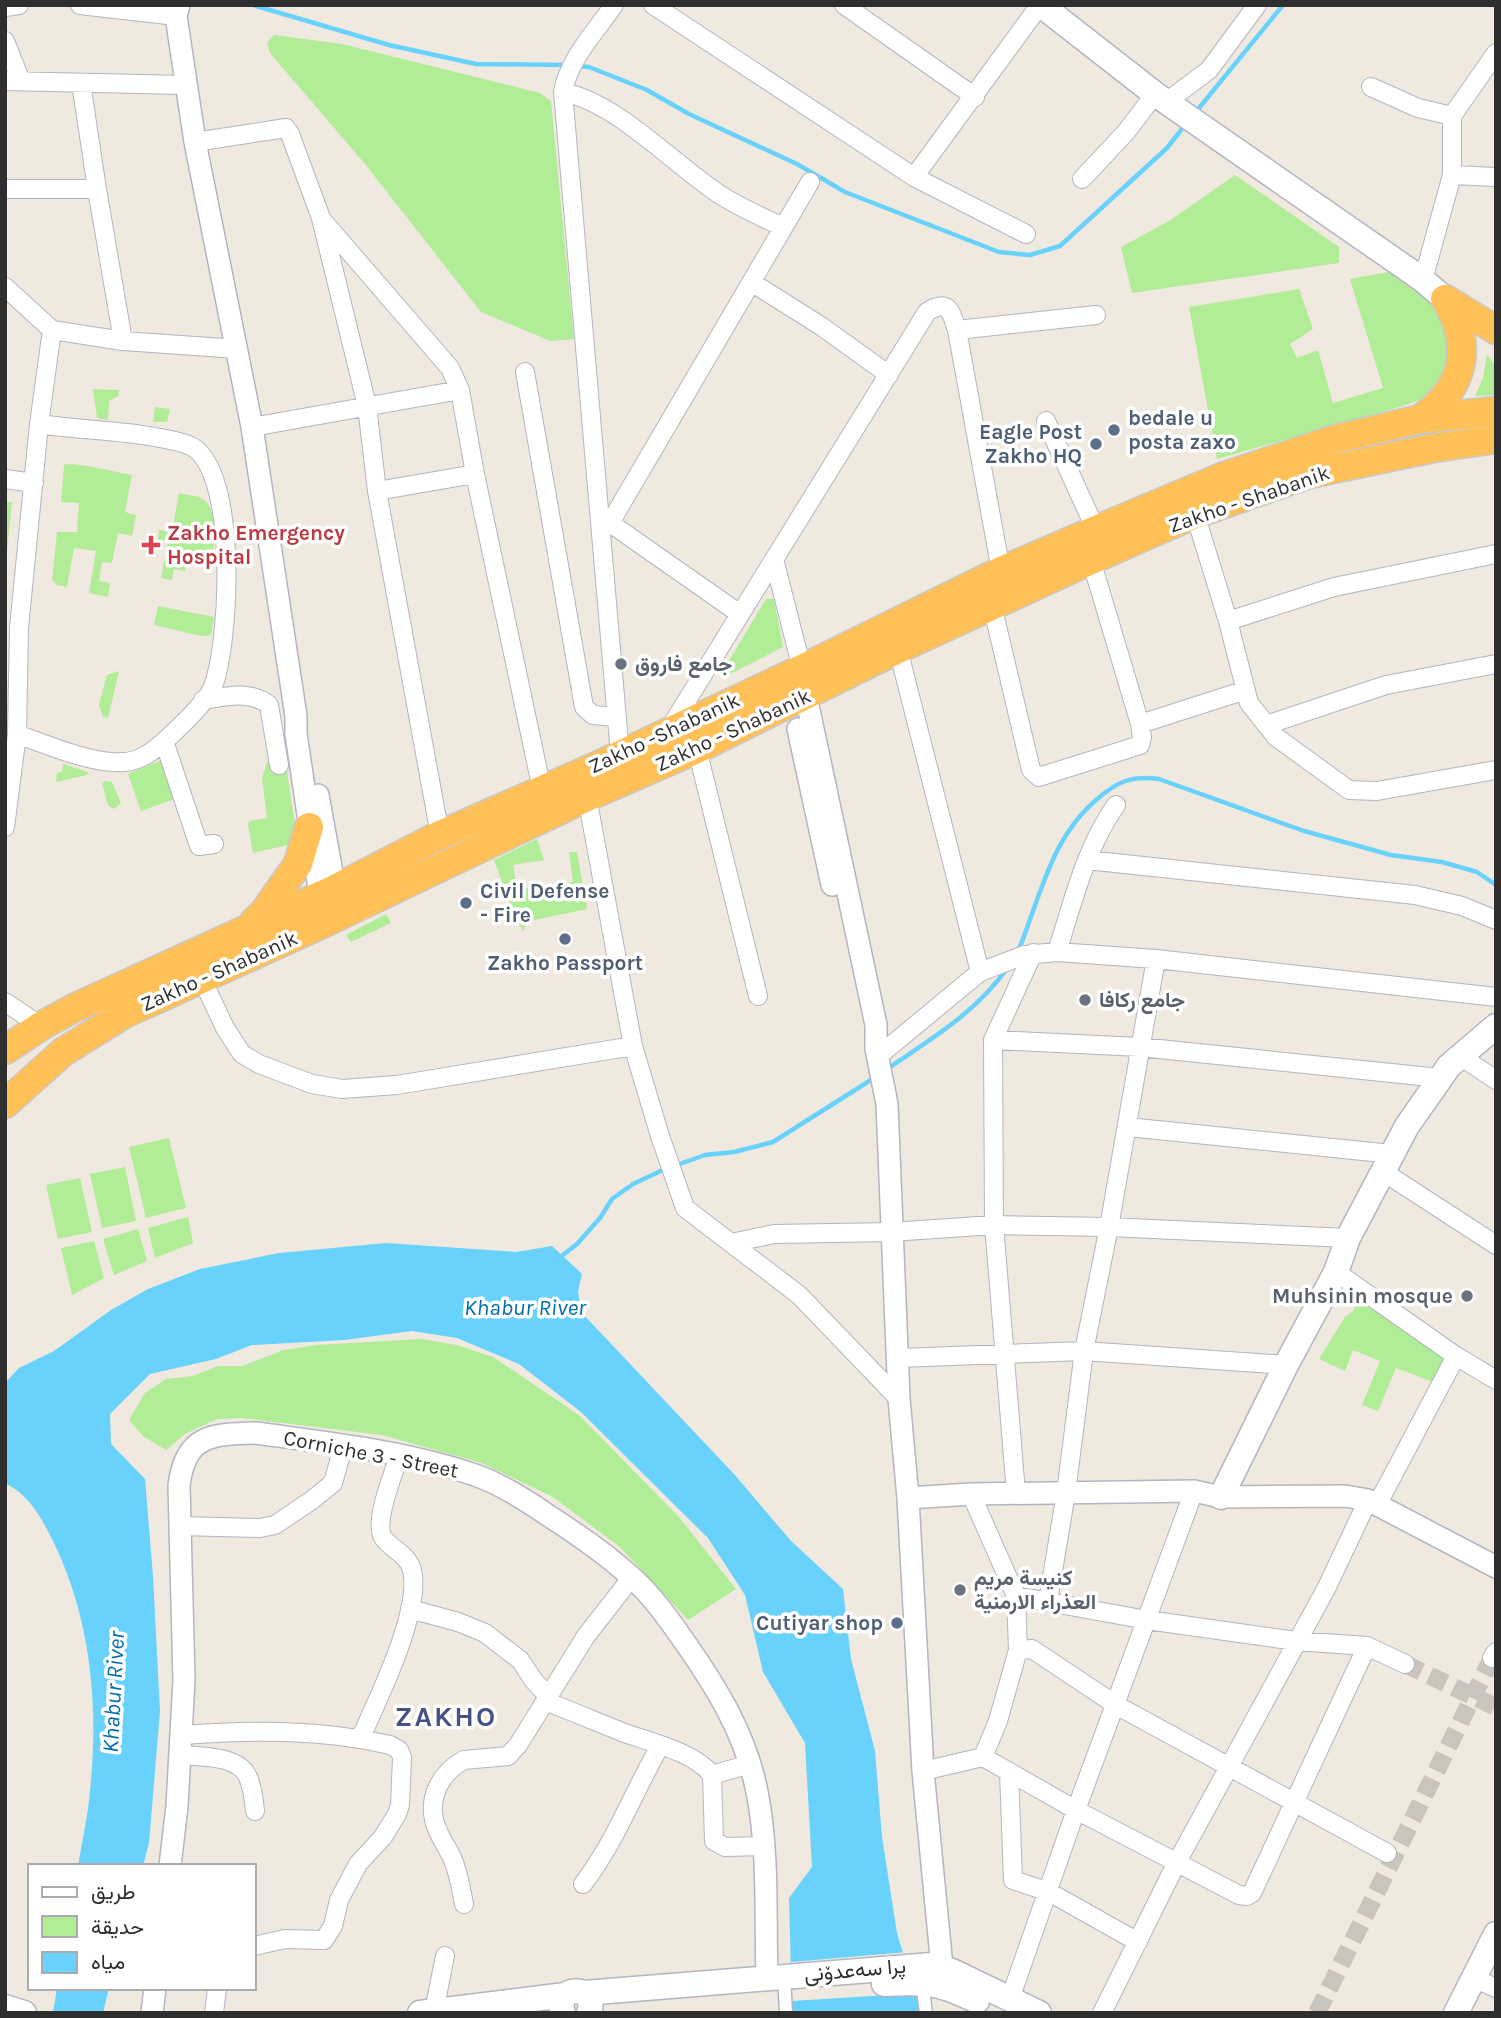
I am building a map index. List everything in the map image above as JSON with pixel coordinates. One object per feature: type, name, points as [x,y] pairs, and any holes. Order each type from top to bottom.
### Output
[{"type":"highway","points":[[1445,299],[1496,330]]},
{"type":"highway","points":[[1418,419],[1436,407],[1449,392],[1458,374],[1462,355],[1461,335],[1455,316],[1445,299]]},
{"type":"highway","name":"Zakho -Shabanik","points":[[5,1050],[74,1008],[330,888],[370,886],[440,835],[668,731],[800,689],[1000,571],[1222,477],[1336,439],[1418,419],[1496,411]]},
{"type":"highway","name":"Zakho - Shabanik","points":[[5,1104],[53,1060],[124,1014],[320,925],[370,886],[697,749],[800,689],[898,649],[1195,514],[1309,474],[1433,448],[1496,439]]},
{"type":"highway","points":[[247,929],[264,912],[298,864],[309,827]]},
{"type":"main road","points":[[1046,7],[1164,101],[1423,280],[1445,299]]},
{"type":"main road","points":[[1221,1497],[1286,1365],[1336,1272],[1348,1238],[1412,1117],[1440,1078],[1460,1056],[1496,1027]]},
{"type":"main road","points":[[1455,2013],[1496,1934]]},
{"type":"main road","name":"پرا سەعدۆنی","points":[[427,2012],[572,2006],[929,1971],[951,1989],[1039,2013]]},
{"type":"main road","points":[[5,2007],[23,2013]]},
{"type":"street","points":[[5,6],[19,5]]},
{"type":"street","points":[[80,5],[177,11],[185,85],[195,142],[252,427],[296,716],[309,827],[330,888]]},
{"type":"street","points":[[614,5],[579,54],[564,88],[605,523],[620,754]]},
{"type":"street","points":[[653,5],[914,177],[1026,234]]},
{"type":"street","points":[[844,5],[975,97]]},
{"type":"street","points":[[1082,179],[1126,132],[1209,70],[1257,5]]},
{"type":"street","points":[[914,177],[1046,7]]},
{"type":"street","points":[[5,41],[13,81],[185,85]]},
{"type":"street","points":[[1423,280],[1452,175],[1452,116],[1493,62]]},
{"type":"street","points":[[81,83],[123,341]]},
{"type":"street","points":[[1371,87],[1418,108],[1452,116]]},
{"type":"street","points":[[564,88],[602,106],[715,192],[783,227]]},
{"type":"street","points":[[195,142],[286,128],[321,218],[367,406],[377,491],[440,835]]},
{"type":"street","points":[[1452,175],[1496,177]]},
{"type":"street","points":[[605,523],[810,182]]},
{"type":"street","points":[[5,189],[97,189]]},
{"type":"street","points":[[321,218],[450,368],[460,390],[475,474],[542,790]]},
{"type":"street","points":[[751,282],[821,326],[889,374]]},
{"type":"street","points":[[5,287],[52,330],[123,341],[238,349]]},
{"type":"street","points":[[668,731],[927,312],[936,307],[944,306],[951,311],[957,330],[1000,571]]},
{"type":"street","points":[[957,330],[1096,315]]},
{"type":"street","points":[[5,827],[17,734],[12,628],[52,330]]},
{"type":"street","points":[[525,372],[584,707],[593,715],[617,717]]},
{"type":"street","points":[[252,427],[460,390]]},
{"type":"street","points":[[1046,421],[1096,530]]},
{"type":"street","points":[[17,734],[67,752],[124,762],[144,756],[164,741],[211,692],[217,673],[228,574],[218,492],[205,460],[193,447],[121,431],[39,424]]},
{"type":"street","points":[[377,491],[475,474]]},
{"type":"street","points":[[5,479],[33,483]]},
{"type":"street","points":[[1195,514],[1228,621],[1249,703],[1276,737],[1349,790],[1377,791],[1496,770]]},
{"type":"street","points":[[605,523],[740,614]]},
{"type":"street","points":[[1228,621],[1334,587],[1496,554]]},
{"type":"street","points":[[774,559],[864,1029],[866,1038],[877,1055],[887,1104],[900,1399],[923,1771],[929,1971],[926,2013]]},
{"type":"street","points":[[992,605],[1034,774],[1039,777],[1140,745],[1141,730],[1091,560]]},
{"type":"street","points":[[898,649],[985,969]]},
{"type":"street","points":[[1266,725],[1386,685],[1496,664]]},
{"type":"street","points":[[1141,730],[1246,690]]},
{"type":"street","points":[[203,700],[227,696],[257,696],[269,705],[279,765]]},
{"type":"street","points":[[296,716],[306,733],[330,888],[320,925]]},
{"type":"street","points":[[164,741],[199,846],[214,844]]},
{"type":"street","points":[[697,749],[758,996]]},
{"type":"street","points":[[587,797],[633,1046],[685,1208],[799,1295],[900,1399]]},
{"type":"street","points":[[1057,952],[1100,827],[1116,806]]},
{"type":"street","points":[[1087,860],[1415,895],[1462,906],[1496,920]]},
{"type":"street","points":[[877,1055],[985,969],[1029,954],[1057,952],[1156,958],[1496,997]]},
{"type":"street","points":[[1016,1493],[993,1225],[993,1040],[1029,954]]},
{"type":"street","points":[[1048,1601],[1066,1493],[1084,1351],[1128,1127],[1156,958]]},
{"type":"street","points":[[202,979],[225,1028],[242,1055],[312,1084],[342,1089],[397,1085],[633,1046]]},
{"type":"street","points":[[5,1002],[41,1026]]},
{"type":"street","points":[[993,1040],[1140,1047],[1440,1078]]},
{"type":"street","points":[[1460,1056],[1496,1080]]},
{"type":"street","points":[[1128,1127],[1387,1163],[1496,1245]]},
{"type":"street","points":[[731,1243],[774,1234],[891,1232],[993,1225],[1109,1227],[1348,1238]]},
{"type":"street","points":[[1336,1272],[1456,1356],[1496,1380]]},
{"type":"street","points":[[898,1358],[1084,1351],[1286,1365]]},
{"type":"street","points":[[1102,2013],[1228,1767],[1456,1356]]},
{"type":"street","name":"Corniche 3 - Street","points":[[170,1864],[184,1680],[179,1486],[181,1465],[189,1451],[206,1438],[256,1433],[434,1462],[478,1476],[522,1498],[587,1541],[632,1577],[659,1606],[714,1684],[734,1722],[758,1794],[784,1987]]},
{"type":"street","points":[[180,1526],[260,1528],[275,1524],[333,1483],[343,1447]]},
{"type":"street","points":[[360,1739],[392,1668],[410,1609],[412,1569],[405,1556],[383,1538],[381,1532],[380,1517],[399,1456]]},
{"type":"street","points":[[908,1498],[971,1494],[1194,1491],[1221,1497],[1345,1496],[1373,1503],[1496,1567]]},
{"type":"street","points":[[1006,2006],[1194,1491]]},
{"type":"street","points":[[971,1494],[1016,1596],[1018,1650],[998,1721],[983,1757]]},
{"type":"street","points":[[464,1904],[453,1858],[433,1819],[432,1806],[438,1785],[464,1760],[508,1756],[518,1745],[586,1636],[632,1577]]},
{"type":"street","points":[[1016,1596],[1147,1620],[1296,1641],[1367,1646],[1405,1664]]},
{"type":"street","points":[[410,1609],[458,1622],[485,1633],[520,1660],[547,1698],[676,1751],[707,1768],[712,1775],[714,1842],[725,1847],[763,1846]]},
{"type":"street","points":[[923,1771],[983,1757],[1176,1864],[1239,1895],[1247,1896],[1252,1893],[1367,1646]]},
{"type":"street","points":[[1018,1650],[1032,1649],[1116,1705],[1387,1853]]},
{"type":"street","points":[[181,1745],[247,1732],[321,1733],[390,1745],[399,1750],[402,1757],[400,1805],[383,1837],[358,1864],[340,1900],[333,1926],[324,1940],[285,1939],[256,1946]]},
{"type":"street","points":[[181,1745],[241,1768],[247,1774],[251,1786],[255,1811]]},
{"type":"street","points":[[583,1884],[606,1850],[640,1779],[660,1746]]},
{"type":"street","points":[[712,1775],[750,1764]]},
{"type":"street","points":[[1009,1772],[1013,1880],[1049,1892],[1138,1942]]},
{"type":"street","points":[[400,1805],[432,1806]]},
{"type":"street","points":[[427,2012],[445,1956]]},
{"type":"street","points":[[1473,1978],[1496,1989]]},
{"type":"street","points":[[152,2013],[155,1990]]},
{"type":"street","points":[[214,2013],[217,1990]]},
{"type":"green space","points":[[274,35],[342,44],[540,93],[551,101],[574,339],[551,341],[481,312],[365,164],[270,53],[267,42]]},
{"type":"green space","points":[[1235,175],[1339,247],[1339,263],[1132,293],[1121,247],[1169,221]]},
{"type":"green space","points":[[1399,270],[1448,307],[1459,343],[1436,394],[1403,406],[1217,459],[1189,307],[1299,289],[1313,329],[1290,344],[1297,358],[1318,350],[1333,403],[1383,388],[1350,279]]},
{"type":"green space","points":[[1487,355],[1496,366],[1496,395],[1475,396],[1483,378]]},
{"type":"green space","points":[[93,389],[119,390],[118,396],[109,401],[108,420],[97,418]]},
{"type":"green space","points":[[155,407],[170,409],[167,422],[153,422]]},
{"type":"green space","points":[[64,465],[132,475],[125,512],[136,515],[132,536],[118,533],[112,563],[102,562],[99,581],[110,583],[108,597],[89,593],[96,551],[74,548],[67,587],[57,585],[52,580],[57,532],[77,532],[79,503],[61,502]]},
{"type":"green space","points":[[179,493],[199,497],[207,503],[214,519],[214,549],[212,566],[187,561],[185,571],[174,569],[172,580],[161,578],[168,541],[158,539],[159,530],[172,532]]},
{"type":"green space","points":[[5,502],[12,502],[5,570]]},
{"type":"green space","points":[[766,599],[774,599],[783,647],[728,675],[724,669]]},
{"type":"green space","points":[[158,606],[214,617],[211,635],[201,636],[154,625]]},
{"type":"green space","points":[[119,671],[108,718],[103,717],[99,705],[107,675]]},
{"type":"green space","points":[[269,757],[286,763],[296,833],[288,845],[253,853],[248,825],[249,821],[267,818],[262,778]]},
{"type":"green space","points":[[162,760],[174,799],[141,811],[128,774]]},
{"type":"green space","points":[[63,764],[88,772],[87,775],[56,782],[57,773],[62,772]]},
{"type":"green space","points":[[112,782],[121,803],[114,809],[108,805],[102,783]]},
{"type":"green space","points":[[537,839],[544,860],[513,865],[517,890],[573,882],[569,852],[577,852],[587,909],[529,921],[523,931],[494,860]]},
{"type":"green space","points":[[386,914],[391,923],[351,942],[346,935]]},
{"type":"green space","points":[[169,1138],[186,1208],[146,1218],[129,1147]]},
{"type":"green space","points":[[125,1167],[136,1221],[102,1228],[90,1174]]},
{"type":"green space","points":[[80,1178],[92,1232],[58,1239],[46,1185]]},
{"type":"green space","points":[[188,1217],[193,1243],[155,1258],[148,1228]]},
{"type":"green space","points":[[138,1229],[147,1261],[114,1275],[103,1239]]},
{"type":"green space","points":[[94,1241],[104,1278],[72,1295],[61,1248]]},
{"type":"green space","points":[[1358,1301],[1446,1355],[1433,1382],[1396,1368],[1378,1411],[1362,1405],[1380,1361],[1353,1350],[1345,1371],[1319,1359]]},
{"type":"green space","points":[[421,1339],[457,1345],[493,1357],[579,1415],[679,1517],[736,1589],[688,1620],[620,1547],[553,1497],[482,1463],[382,1435],[242,1418],[217,1419],[185,1434],[166,1450],[143,1436],[129,1420],[145,1393],[166,1379],[193,1376],[218,1366],[242,1366],[284,1350],[317,1345]]},
{"type":"water","name":"Khabur River","points":[[386,1243],[516,1252],[552,1246],[582,1274],[578,1291],[581,1312],[734,1474],[791,1541],[843,1589],[851,1659],[875,1751],[882,1837],[897,1933],[921,2013],[792,2013],[789,1898],[812,1867],[805,1743],[763,1672],[745,1595],[708,1538],[581,1412],[519,1364],[457,1338],[412,1331],[344,1340],[252,1345],[216,1359],[150,1374],[110,1414],[111,1444],[145,1479],[160,1711],[149,1843],[144,1864],[78,1864],[93,1759],[89,1662],[76,1599],[52,1539],[28,1500],[5,1483],[5,1383],[19,1368],[54,1351],[111,1310],[148,1289],[200,1269],[279,1253]]},
{"type":"water","points":[[57,1990],[109,1990],[103,2013],[53,2013]]},
{"type":"pier","points":[[907,1952],[920,1993],[792,2001],[791,1962]]},
{"type":"waterway","points":[[253,5],[389,45],[476,64],[566,65]]},
{"type":"waterway","points":[[1195,113],[1283,5]]},
{"type":"waterway","points":[[578,66],[589,67],[647,90],[689,114],[797,164],[845,192],[999,252],[1030,255],[1060,246],[1167,148],[1185,125]]},
{"type":"waterway","points":[[1018,951],[1050,865],[1065,837],[1096,800],[1118,784],[1132,779],[1159,779],[1304,831],[1391,855],[1442,862],[1477,872],[1496,885]]},
{"type":"waterway","points":[[887,1069],[968,1011],[1008,967]]},
{"type":"waterway","points":[[674,1166],[705,1155],[734,1152],[773,1142],[874,1078]]},
{"type":"waterway","points":[[559,1258],[577,1244],[600,1218],[612,1199],[633,1184],[665,1169]]},
{"type":"tunnel","points":[[1317,2013],[1492,1658]]},
{"type":"tunnel","points":[[1405,1664],[1496,1707]]},
{"type":"place","name":"bedale u posta zaxo","points":[[1114,430]]},
{"type":"place","name":"Eagle Post Zakho HQ","points":[[1096,444]]},
{"type":"place","name":"Zakho Emergency Hospital","points":[[151,545]]},
{"type":"place","name":"جامع فاروق","points":[[621,664]]},
{"type":"place","name":"Civil Defense - Fire","points":[[466,903]]},
{"type":"place","name":"Zakho Passport","points":[[565,939]]},
{"type":"place","name":"جامع ركافا","points":[[1085,1000]]},
{"type":"place","name":"Muhsinin mosque","points":[[1467,1296]]},
{"type":"place","name":"كنيسة مريم العذراء الارمنية","points":[[960,1590]]},
{"type":"place","name":"Cutiyar shop","points":[[897,1623]]},
{"type":"district","name":"ZAKHO","points":[[446,1716]]}]
